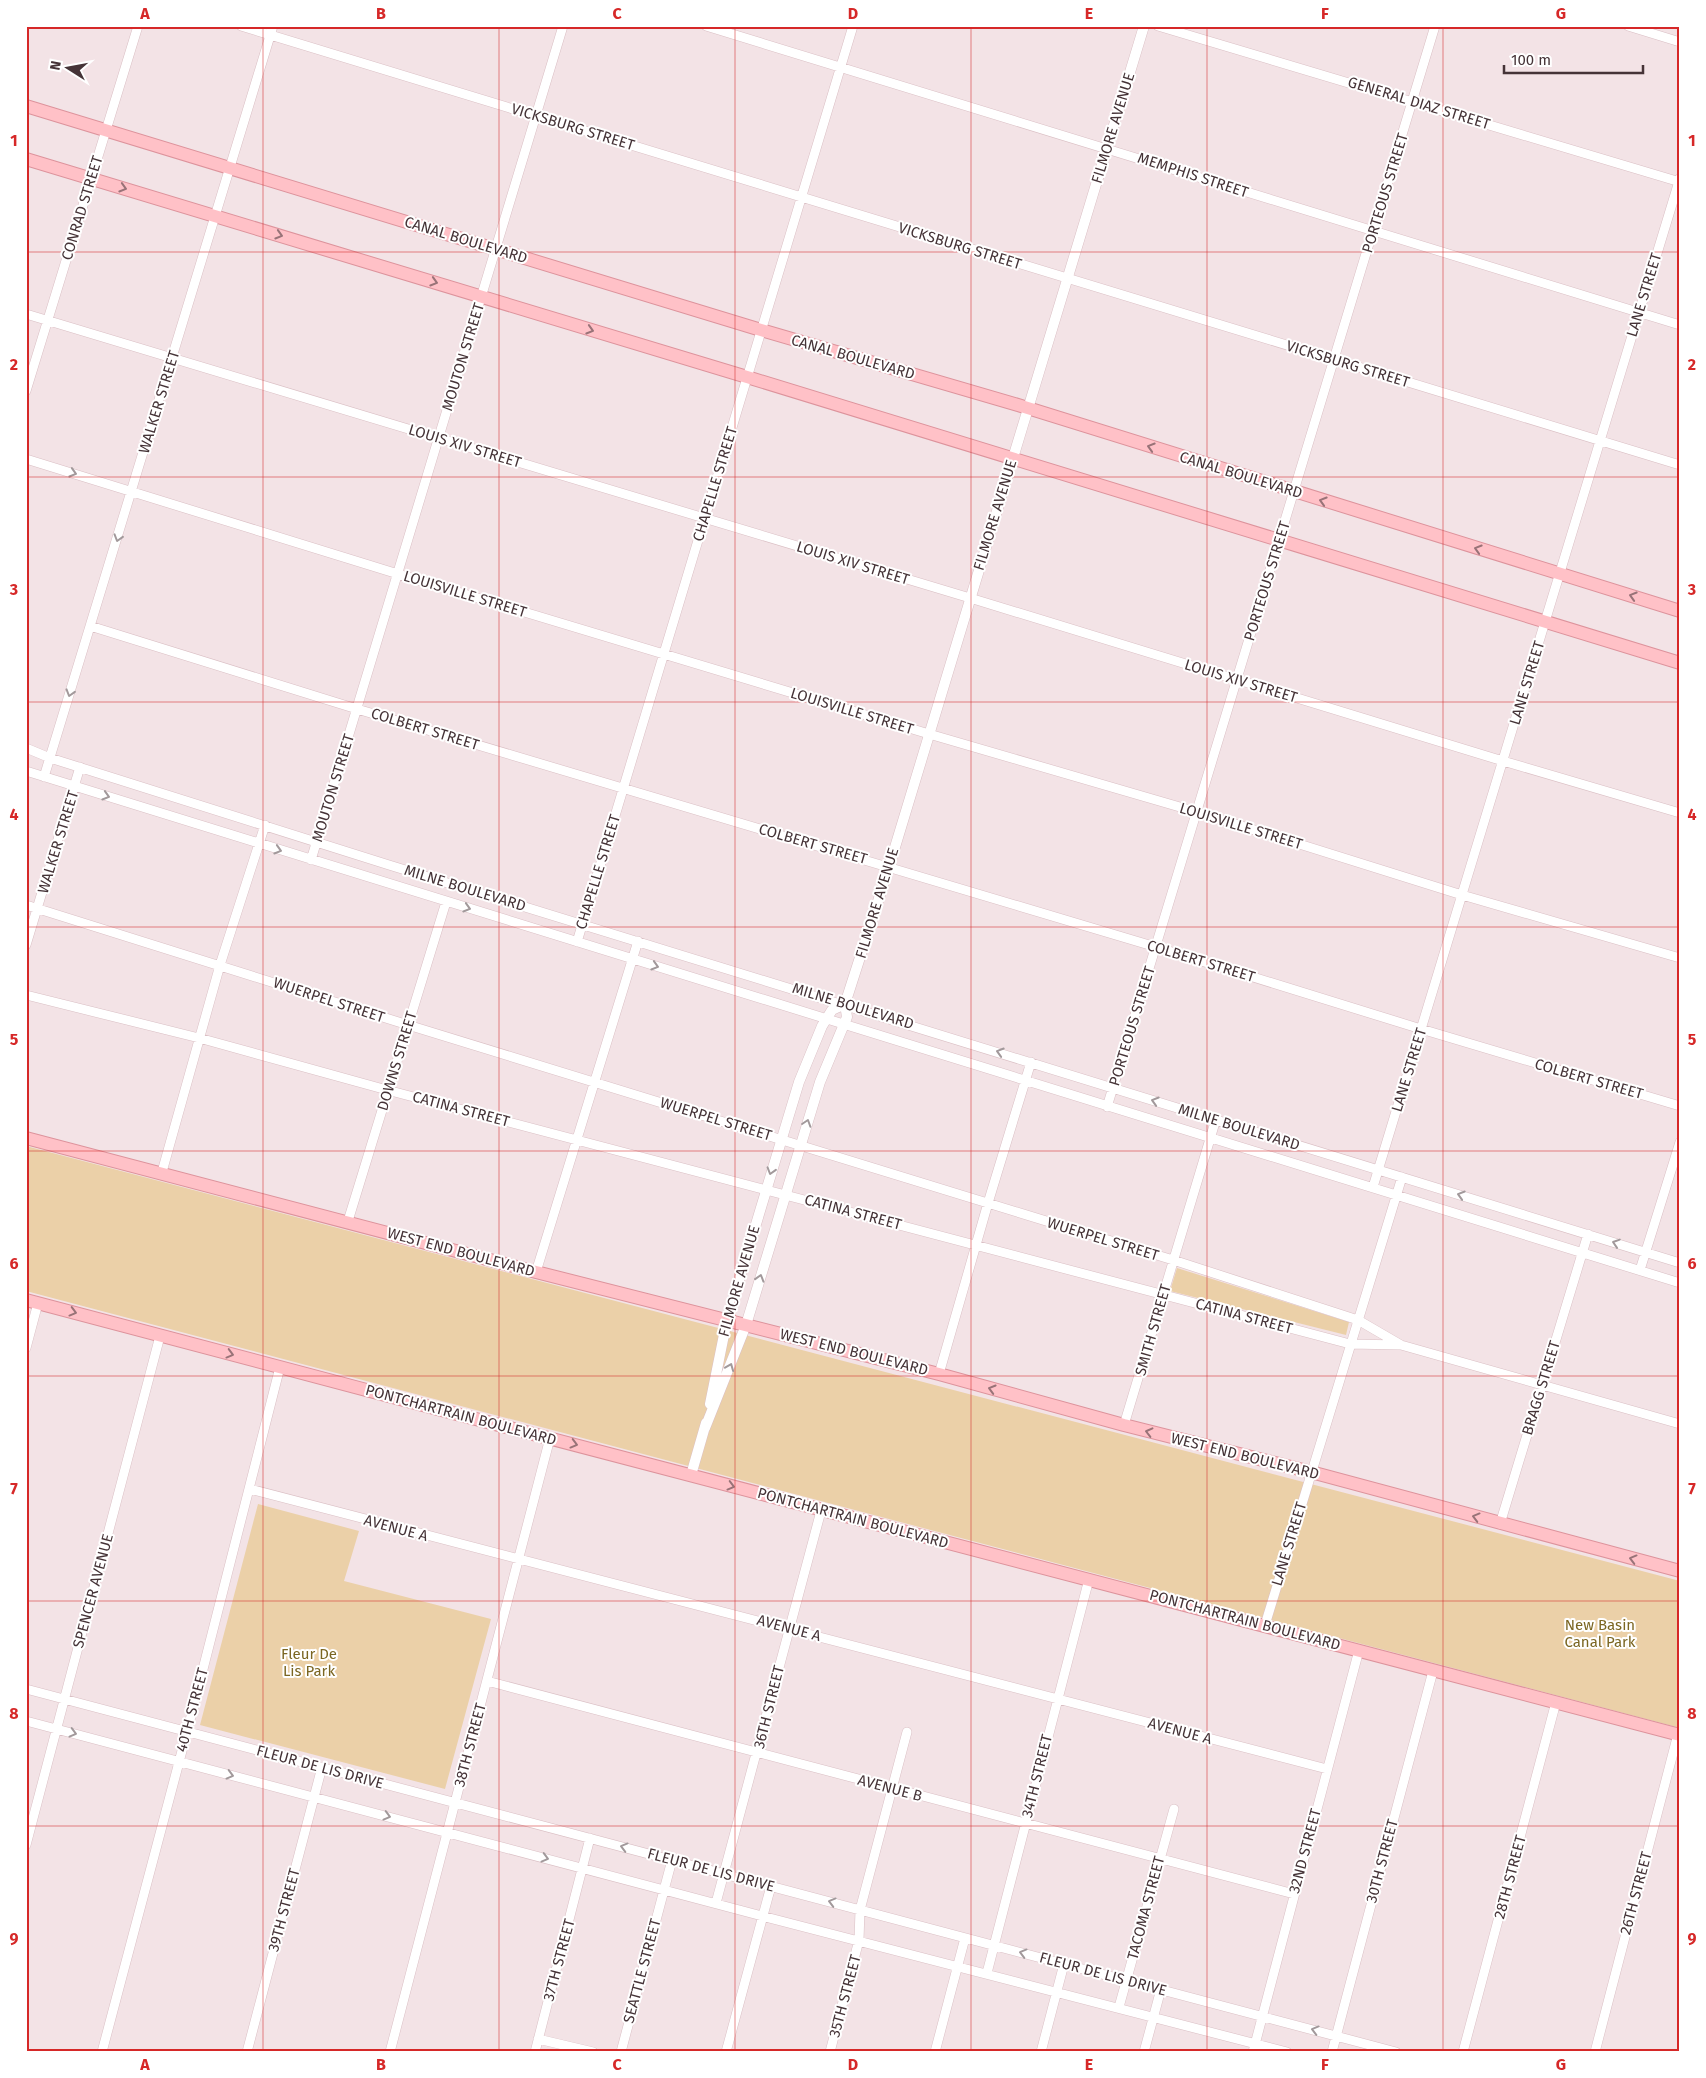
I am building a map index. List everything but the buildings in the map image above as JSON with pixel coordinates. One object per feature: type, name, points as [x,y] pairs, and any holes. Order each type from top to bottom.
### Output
[{"type":"main road","name":"CANAL BOULEVARD","points":[[26,106],[761,330],[1027,408],[1680,610]]},
{"type":"main road","points":[[26,159],[482,296],[1279,542],[1680,663]]},
{"type":"main road","name":"WEST END BOULEVARD","points":[[26,1138],[162,1172],[536,1272],[939,1374],[1124,1425],[1311,1472],[1680,1571]]},
{"type":"main road","name":"PONTCHARTRAIN BOULEVARD","points":[[32,1301],[820,1510],[1265,1625],[1432,1671],[1679,1734]]},
{"type":"street","name":"CONRAD STREET","points":[[26,390],[138,26]]},
{"type":"street","name":"VICKSBURG STREET","points":[[241,26],[272,31],[536,116],[1680,465]]},
{"type":"street","name":"MOUTON STREET","points":[[311,860],[563,26]]},
{"type":"street","name":"MEMPHIS STREET","points":[[706,26],[1680,325]]},
{"type":"street","name":"CHAPELLE STREET","points":[[576,942],[853,26]]},
{"type":"street","name":"FILMORE AVENUE","points":[[705,1428],[746,1325],[820,1082],[847,1017],[846,1004],[1144,26]]},
{"type":"street","name":"GENERAL DIAZ STREET","points":[[1158,26],[1679,180]]},
{"type":"street","name":"PORTEOUS STREET","points":[[1107,1107],[1435,26]]},
{"type":"street","points":[[1628,26],[1680,42]]},
{"type":"street","name":"WALKER STREET","points":[[44,777],[272,31]]},
{"type":"street","name":"LANE STREET","points":[[1373,1187],[1679,180]]},
{"type":"street","name":"LOUIS XIV STREET","points":[[26,314],[1680,813]]},
{"type":"street","name":"LOUISVILLE STREET","points":[[26,459],[398,574],[929,734],[1197,812],[1462,895],[1680,958]]},
{"type":"street","name":"COLBERT STREET","points":[[90,626],[357,709],[1156,947],[1421,1029],[1680,1106]]},
{"type":"street","name":"MILNE BOULEVARD","points":[[26,748],[50,758],[389,865],[846,1004],[1680,1263]]},
{"type":"street","name":"WALKER STREET","points":[[26,945],[80,767]]},
{"type":"street","name":"MILNE BOULEVARD","points":[[26,771],[1210,1139],[1373,1187],[1680,1282]]},
{"type":"street","points":[[162,1172],[220,965],[265,825]]},
{"type":"street","name":"DOWNS STREET","points":[[348,1221],[446,902]]},
{"type":"street","name":"WUERPEL STREET","points":[[26,905],[408,1026],[781,1140],[800,1144],[1173,1260],[1358,1320],[1401,1345]]},
{"type":"street","points":[[536,1272],[638,940]]},
{"type":"street","name":"CATINA STREET","points":[[26,994],[200,1038],[387,1090],[1350,1344],[1401,1345],[1680,1424]]},
{"type":"street","name":"FILMORE AVENUE","points":[[691,1476],[705,1428],[727,1320],[765,1189],[801,1076],[826,1019],[832,1010],[846,1004]]},
{"type":"street","points":[[939,1374],[1031,1062]]},
{"type":"street","name":"SMITH STREET","points":[[1124,1425],[1216,1119]]},
{"type":"street","points":[[1640,1270],[1680,1142]]},
{"type":"street","name":"LANE STREET","points":[[1265,1625],[1402,1177]]},
{"type":"street","name":"BRAGG STREET","points":[[1500,1524],[1588,1234]]},
{"type":"street","points":[[26,1348],[32,1301]]},
{"type":"street","name":"SPENCER AVENUE","points":[[26,1845],[160,1336]]},
{"type":"street","name":"40TH STREET","points":[[102,2052],[187,1732],[280,1367]]},
{"type":"street","name":"38TH STREET","points":[[390,2052],[550,1438]]},
{"type":"street","name":"AVENUE A","points":[[250,1489],[1327,1769]]},
{"type":"street","name":"36TH STREET","points":[[716,1903],[820,1510]]},
{"type":"street","name":"34TH STREET","points":[[987,1973],[1089,1579]]},
{"type":"street","name":"32ND STREET","points":[[1254,2048],[1359,1650]]},
{"type":"street","name":"30TH STREET","points":[[1332,2052],[1432,1671]]},
{"type":"street","name":"AVENUE B","points":[[487,1681],[1294,1894]]},
{"type":"street","name":"FLEUR DE LIS DRIVE","points":[[26,1689],[1396,2052]]},
{"type":"street","name":"28TH STREET","points":[[1463,2052],[1556,1702]]},
{"type":"street","name":"FLEUR DE LIS DRIVE","points":[[26,1721],[762,1916],[1154,2016],[1254,2048],[1287,2052]]},
{"type":"street","name":"35TH STREET","points":[[830,2052],[859,1940],[860,1910],[907,1732]]},
{"type":"street","name":"26TH STREET","points":[[1594,2052],[1679,1734]]},
{"type":"street","name":"39TH STREET","points":[[247,2052],[322,1767]]},
{"type":"street","name":"TACOMA STREET","points":[[1119,2007],[1174,1809]]},
{"type":"street","name":"37TH STREET","points":[[535,2052],[590,1838]]},
{"type":"street","name":"SEATTLE STREET","points":[[620,2052],[672,1860]]},
{"type":"street","points":[[726,2052],[771,1886]]},
{"type":"street","points":[[935,2052],[965,1938]]},
{"type":"street","points":[[1040,2052],[1064,1964]]},
{"type":"street","points":[[1144,2052],[1161,1989]]},
{"type":"street","points":[[538,2039],[593,2052]]},
{"type":"green space","name":"New Basin Canal Park","points":[[26,1146],[1680,1581],[1680,1728],[26,1291]]},
{"type":"green space","points":[[1177,1268],[1349,1322],[1346,1335],[1170,1291]]},
{"type":"green space","name":"Fleur De Lis Park","points":[[258,1504],[359,1531],[344,1581],[491,1619],[445,1789],[200,1725]]}]
